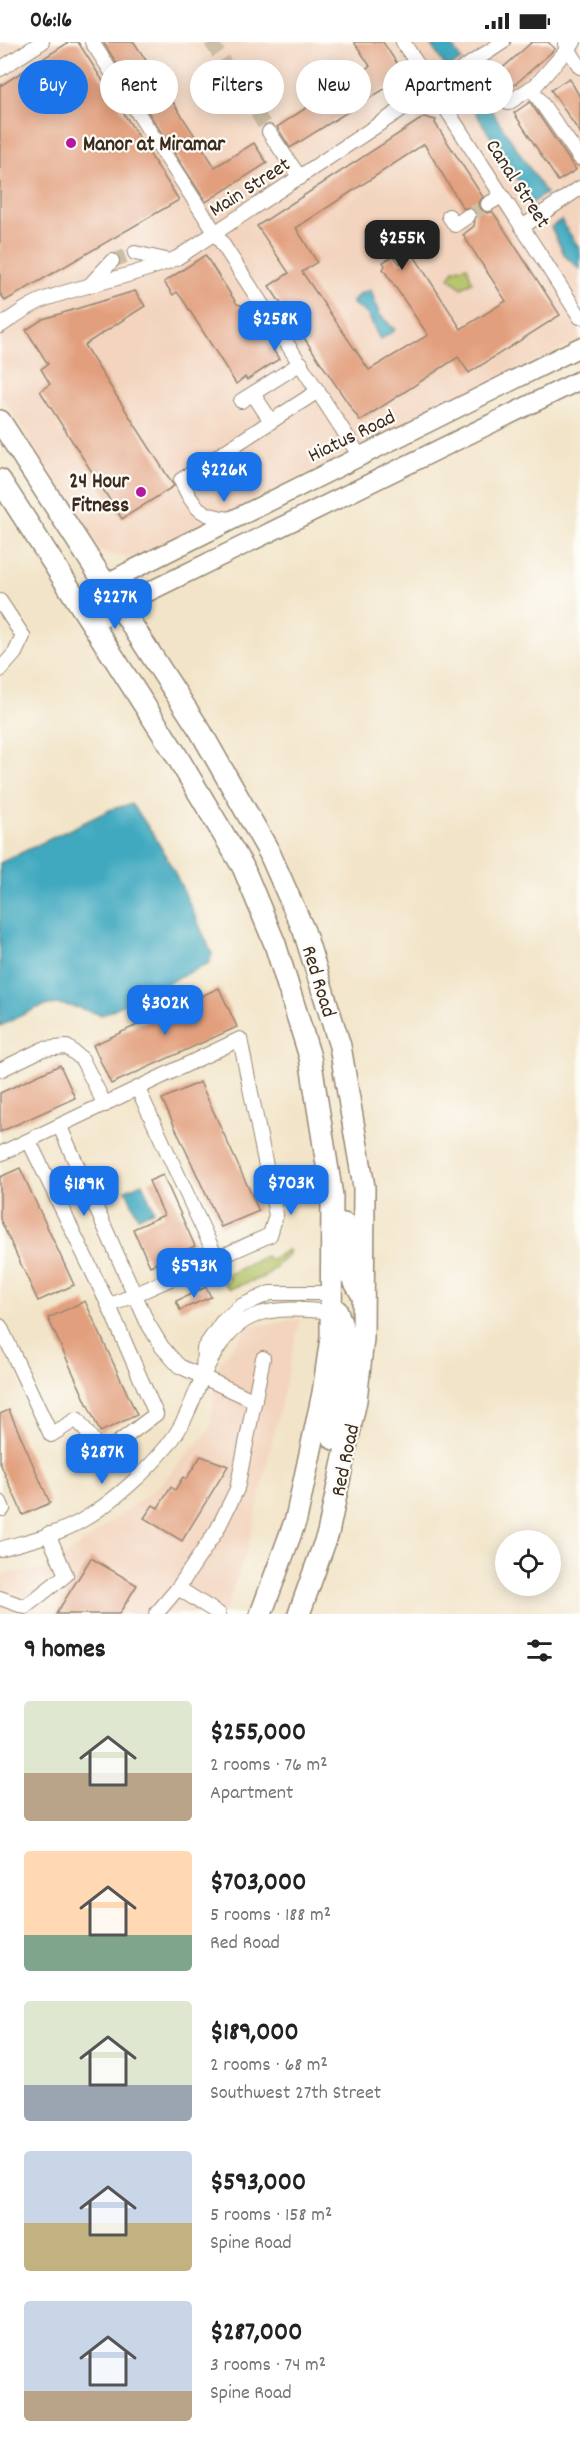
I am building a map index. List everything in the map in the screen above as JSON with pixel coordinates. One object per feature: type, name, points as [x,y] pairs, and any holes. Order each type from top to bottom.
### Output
[{"type":"highway","name":"Red Road","points":[[0,421],[201,732],[259,833],[304,931],[340,1046],[364,1187],[363,1339],[356,1400],[328,1533],[299,1614]]},
{"type":"highway","name":"Red Road","points":[[0,480],[93,622],[243,867],[275,944],[310,1058],[332,1196],[331,1338],[324,1393],[302,1497],[296,1520],[261,1614]]},
{"type":"highway","points":[[321,1130],[340,1158],[347,1269],[363,1296]]},
{"type":"highway","points":[[332,1302],[348,1344],[329,1465],[338,1489]]},
{"type":"main road","name":"Hiatus Road","points":[[78,599],[104,583],[580,346]]},
{"type":"main road","points":[[93,622],[119,607],[580,380]]},
{"type":"street","points":[[0,69],[42,42]]},
{"type":"street","points":[[92,42],[218,233],[359,455]]},
{"type":"street","name":"Canal Street","points":[[403,42],[415,60]]},
{"type":"street","name":"Main Street","points":[[477,60],[503,42]]},
{"type":"street","points":[[513,100],[531,88],[569,44],[580,67]]},
{"type":"street","points":[[531,88],[580,158]]},
{"type":"street","name":"Main Street","points":[[1,324],[47,298],[170,261],[218,233],[396,114]]},
{"type":"street","name":"Canal Street","points":[[450,114],[580,317]]},
{"type":"street","points":[[269,132],[300,178]]},
{"type":"street","points":[[522,227],[580,188]]},
{"type":"street","points":[[488,204],[502,196]]},
{"type":"street","points":[[449,216],[455,225],[468,216]]},
{"type":"street","points":[[135,253],[170,261]]},
{"type":"street","points":[[88,287],[112,261]]},
{"type":"street","points":[[241,401],[301,363]]},
{"type":"street","points":[[232,519],[205,514],[188,496],[181,480],[318,391]]},
{"type":"street","points":[[254,394],[271,421]]},
{"type":"street","points":[[0,601],[23,636],[15,653],[0,670]]},
{"type":"street","points":[[0,1154],[240,1039],[276,1215],[270,1235],[109,1306]]},
{"type":"street","points":[[0,1070],[43,1049],[67,1047],[82,1059],[105,1105]]},
{"type":"street","points":[[138,1089],[217,1258]]},
{"type":"street","points":[[60,1127],[147,1322],[162,1347],[179,1366],[255,1401]]},
{"type":"street","points":[[0,1326],[51,1435],[77,1419],[103,1455],[156,1414],[109,1306],[29,1141]]},
{"type":"street","points":[[203,1376],[204,1348],[222,1322],[242,1306],[270,1293],[332,1302]]},
{"type":"street","points":[[0,1549],[48,1534],[85,1519],[124,1488],[166,1447],[193,1404],[203,1376],[231,1332],[251,1316],[332,1302]]},
{"type":"street","points":[[156,1614],[178,1588],[217,1530],[237,1489],[263,1358]]},
{"type":"street","points":[[0,1598],[25,1607],[66,1575],[48,1534]]},
{"type":"street","points":[[178,1588],[219,1614]]},
{"type":"shaded area","points":[[0,42],[580,42],[580,340],[133,559],[101,552],[0,394]]},
{"type":"shaded area","points":[[300,1319],[249,1544],[224,1614],[0,1614],[0,1574],[49,1568],[158,1487],[210,1429],[219,1364],[249,1327]]},
{"type":"green space","points":[[467,266],[472,282],[462,288],[449,278],[454,270]]},
{"type":"green space","points":[[288,1250],[289,1254],[266,1276],[230,1289],[223,1283],[229,1280],[227,1275],[266,1256],[270,1260]]},
{"type":"water","points":[[429,42],[450,42],[461,60],[441,60]]},
{"type":"water","points":[[477,114],[494,114],[546,193],[532,203]]},
{"type":"water","points":[[561,220],[580,250],[580,269],[565,256],[551,227]]},
{"type":"water","points":[[371,290],[379,314],[395,330],[380,340],[368,315],[352,303],[359,294]]},
{"type":"water","points":[[131,804],[156,838],[176,876],[212,954],[209,963],[102,1015],[59,1004],[29,1011],[0,1026],[0,863],[112,809]]},
{"type":"water","points":[[142,1183],[154,1210],[138,1217],[126,1190]]},
{"type":"building","name":"Manor at Miramar","points":[[69,42],[78,42],[100,76],[100,114],[124,114],[179,200],[5,301],[0,293],[0,86],[18,75],[18,114],[88,114],[88,60],[41,60]]},
{"type":"building","points":[[103,42],[134,42],[146,60],[115,60]]},
{"type":"building","points":[[354,42],[383,42],[395,60],[383,60],[383,90],[371,97],[371,60],[366,60]]},
{"type":"building","points":[[532,42],[548,42],[555,49],[513,86],[512,60]]},
{"type":"building","points":[[569,78],[580,97],[580,133],[551,90]]},
{"type":"building","points":[[530,102],[576,170],[558,181],[514,113]]},
{"type":"building","points":[[178,110],[215,167],[254,143],[267,163],[206,202],[149,114],[178,114]]},
{"type":"building","points":[[297,114],[344,114],[290,148],[277,127]]},
{"type":"building","points":[[424,117],[436,120],[435,123],[483,197],[479,203],[481,209],[487,213],[493,212],[560,315],[469,373],[458,357],[360,421],[269,286],[289,273],[257,226]],"holes":[[[424,144],[463,208],[476,211],[474,226],[463,235],[506,301],[461,329],[413,254],[400,264],[394,256],[383,262],[385,266],[383,269],[428,335],[369,370],[302,272],[317,262],[296,228]]]},
{"type":"building","points":[[205,255],[237,304],[245,306],[279,359],[247,380],[245,377],[236,384],[183,300],[177,292],[173,295],[164,282]]},
{"type":"building","points":[[135,291],[145,306],[84,345],[174,486],[122,519],[40,391],[50,384],[41,369],[48,364],[26,330],[43,319]]},
{"type":"building","points":[[219,988],[237,1027],[111,1084],[93,1045]]},
{"type":"building","points":[[60,1065],[75,1098],[0,1132],[0,1093]]},
{"type":"building","points":[[200,1082],[259,1211],[221,1227],[162,1099]]},
{"type":"building","points":[[20,1168],[74,1285],[38,1301],[0,1219],[0,1177]]},
{"type":"building","points":[[163,1175],[195,1246],[150,1266],[133,1229],[164,1215],[149,1181]]},
{"type":"building","points":[[206,1287],[211,1297],[180,1310],[176,1301]]},
{"type":"building","points":[[85,1301],[137,1415],[100,1432],[48,1318]]},
{"type":"building","points":[[9,1410],[50,1503],[23,1515],[0,1463],[0,1414]]},
{"type":"building","points":[[201,1456],[228,1466],[182,1541],[144,1518],[153,1505],[158,1508],[171,1487],[175,1490],[183,1477],[186,1479]]},
{"type":"building","points":[[91,1558],[137,1585],[119,1614],[56,1614]]},
{"type":"tunnel","points":[[211,42],[269,132]]},
{"type":"tunnel","points":[[468,216],[488,204]]},
{"type":"tunnel","points":[[112,261],[135,253]]},
{"type":"place","name":"Manor at Miramar","points":[[71,143]]},
{"type":"place","name":"24 Hour Fitness","points":[[141,492]]}]
